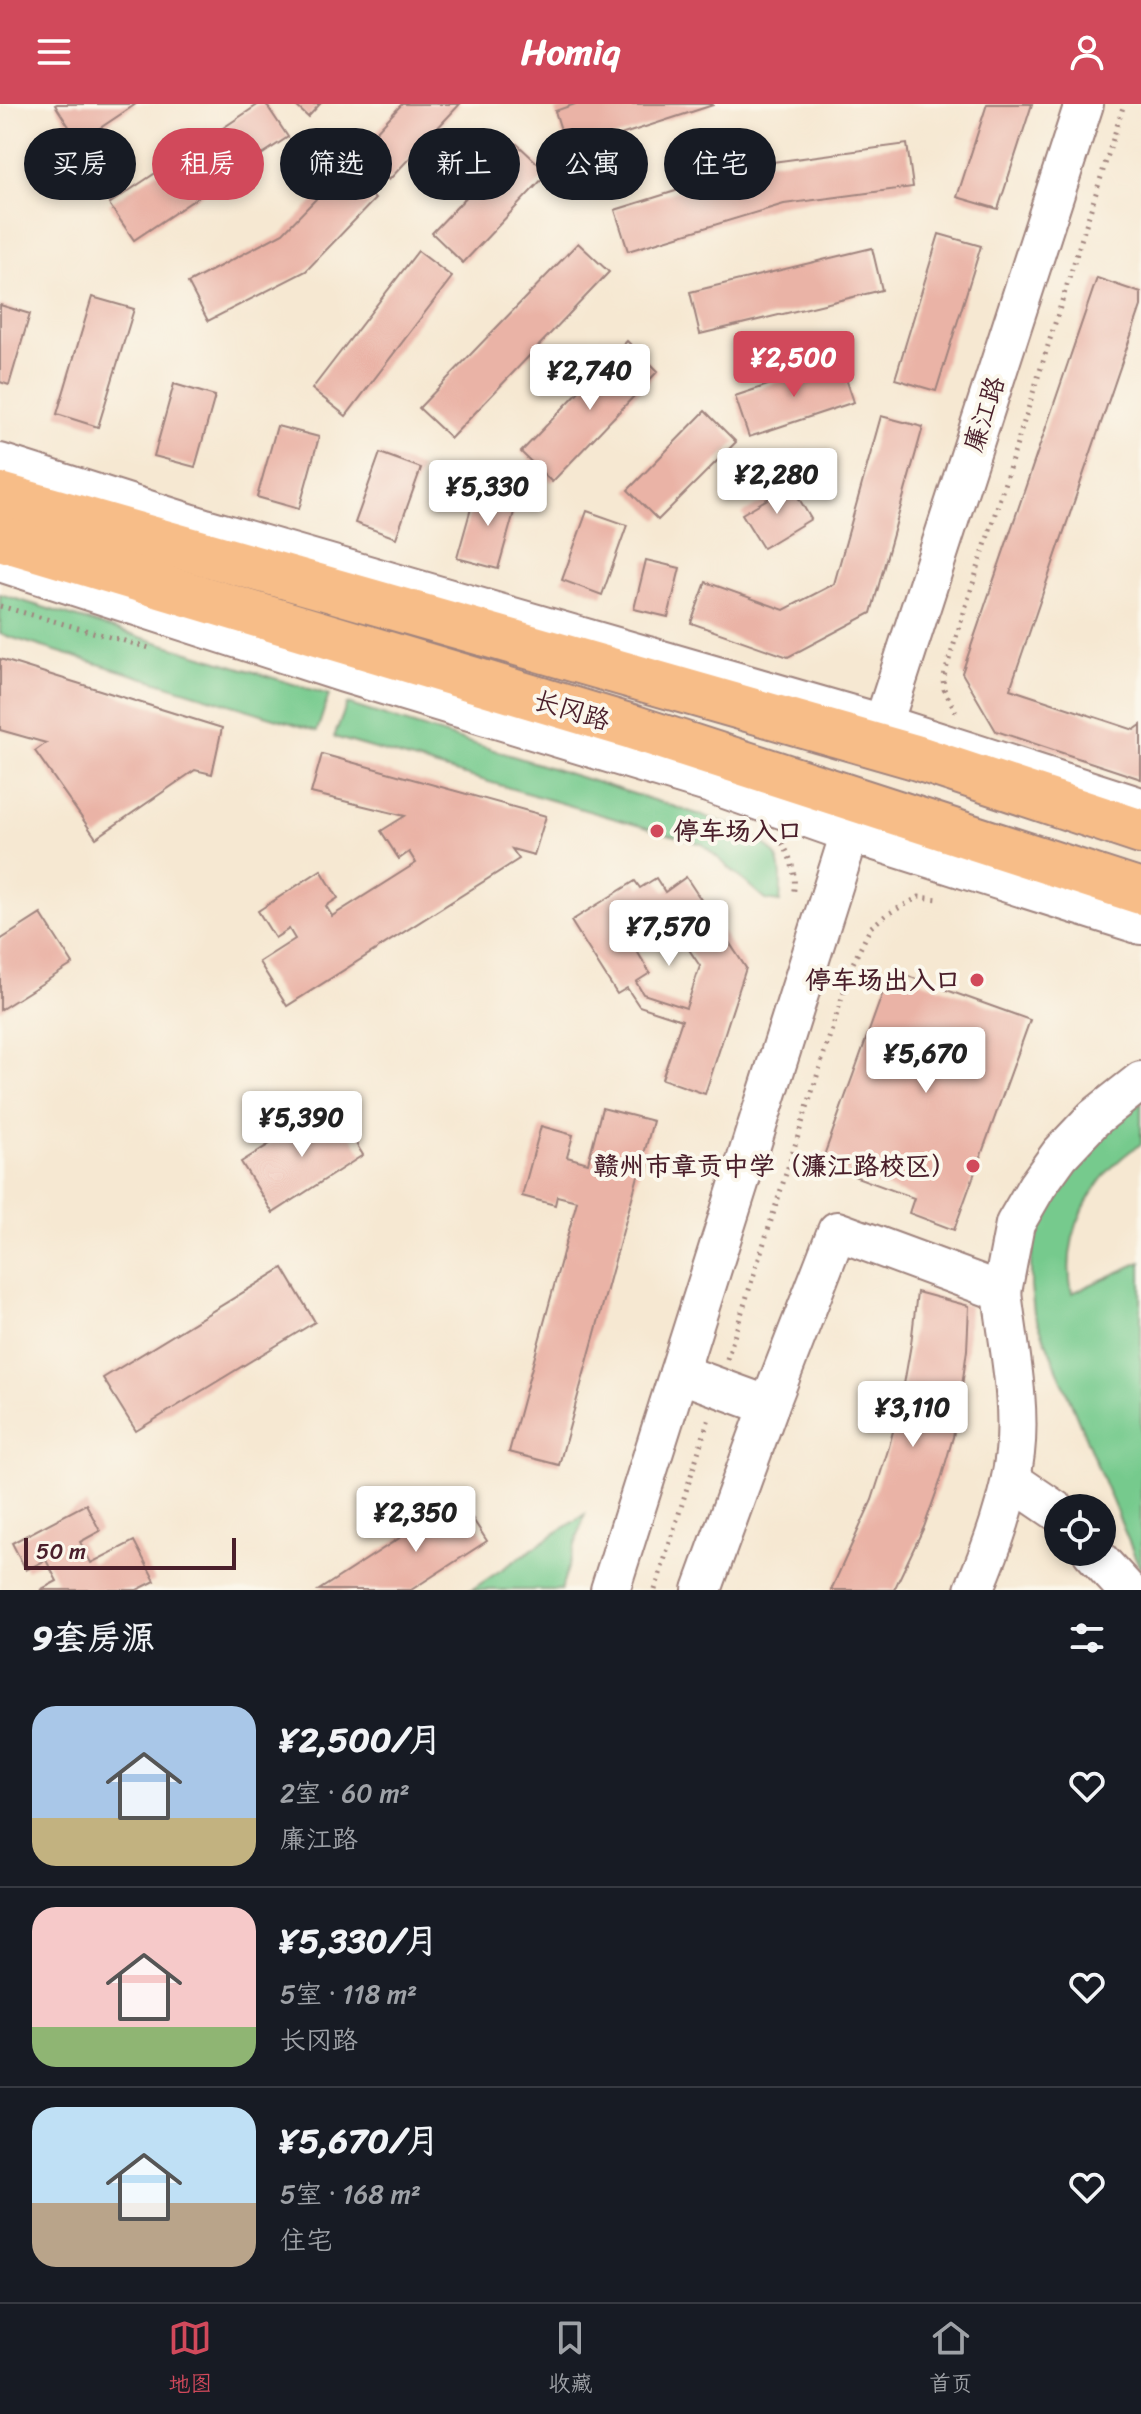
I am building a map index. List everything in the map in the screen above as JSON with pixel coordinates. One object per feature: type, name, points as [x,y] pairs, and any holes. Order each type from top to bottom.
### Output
[{"type":"main road","name":"长冈路","points":[[0,495],[915,757],[1141,832]]},
{"type":"main road","name":"长冈路","points":[[0,538],[632,727],[1141,892]]},
{"type":"main road","points":[[631,676],[742,683]]},
{"type":"main road","points":[[632,727],[711,784]]},
{"type":"main road","points":[[1069,904],[1141,902]]},
{"type":"street","name":"廉江路","points":[[883,724],[1084,104]]},
{"type":"street","points":[[0,463],[205,528],[883,724],[1141,807]]},
{"type":"street","points":[[0,562],[344,673],[711,784],[850,833],[1141,925]]},
{"type":"street","points":[[610,1590],[850,833]]},
{"type":"street","points":[[974,1590],[986,1562],[1011,1480],[1015,1451],[1016,1416],[1002,1292],[1015,1224],[1060,1154],[1094,1118],[1141,1081]]},
{"type":"street","points":[[702,1590],[837,1231],[1002,1292]]},
{"type":"street","points":[[679,1373],[769,1406]]},
{"type":"street","points":[[1011,1480],[1044,1502]]},
{"type":"street","points":[[1105,1566],[1127,1590]]},
{"type":"path","points":[[961,720],[944,689],[943,679],[1124,104]]},
{"type":"path","points":[[655,1590],[863,939],[871,927],[901,905],[919,897],[947,900]]},
{"type":"green space","points":[[0,594],[329,695],[317,731],[0,634]]},
{"type":"green space","points":[[347,704],[739,827],[776,856],[781,874],[780,902],[766,900],[702,844],[334,737]]},
{"type":"green space","points":[[1141,1103],[1141,1144],[1123,1157],[1094,1189],[1076,1229],[1070,1271],[1072,1293],[1141,1262],[1141,1571],[1116,1511],[1116,1494],[1109,1494],[1034,1313],[1031,1287],[1035,1234],[1053,1185],[1127,1110]]},
{"type":"green space","points":[[585,1514],[561,1590],[471,1590]]},
{"type":"building","points":[[136,104],[100,128],[70,128],[55,105]]},
{"type":"building","points":[[259,104],[266,104],[282,128],[280,142],[264,153],[264,128],[223,128]]},
{"type":"building","points":[[294,104],[320,104],[308,117]]},
{"type":"building","points":[[402,104],[460,104],[438,128],[408,128],[408,160],[392,177],[392,128],[380,128]]},
{"type":"building","points":[[575,104],[713,105],[642,128],[560,128],[555,111]]},
{"type":"building","points":[[987,104],[1032,104],[998,209],[957,197]]},
{"type":"building","points":[[907,144],[913,187],[784,204],[628,251],[615,210],[664,195],[664,200],[776,200],[776,162]]},
{"type":"building","points":[[520,147],[536,162],[536,186],[463,263],[432,233],[464,200],[520,200]]},
{"type":"building","points":[[152,175],[152,200],[194,200],[134,240],[109,204],[115,200],[136,200],[136,186]]},
{"type":"building","points":[[315,200],[374,200],[306,271],[208,321],[188,283],[283,233]]},
{"type":"building","points":[[939,234],[981,246],[936,391],[895,379]]},
{"type":"building","points":[[578,243],[609,272],[451,438],[419,408]]},
{"type":"building","points":[[872,248],[882,290],[700,334],[690,292]]},
{"type":"building","points":[[418,251],[452,277],[346,416],[312,389]]},
{"type":"building","points":[[1097,278],[1141,293],[1141,306],[1010,689],[1134,730],[1141,725],[1141,779],[996,731],[962,673]]},
{"type":"building","points":[[92,297],[134,309],[98,427],[57,414]]},
{"type":"building","points":[[0,305],[30,314],[9,385],[0,382]]},
{"type":"building","points":[[627,341],[658,371],[552,482],[521,452]]},
{"type":"building","points":[[840,361],[854,402],[749,437],[735,396]]},
{"type":"building","points":[[174,384],[215,396],[195,467],[154,456]]},
{"type":"building","points":[[705,411],[736,442],[658,520],[628,490]]},
{"type":"building","points":[[881,416],[923,427],[871,613],[788,657],[691,623],[706,582],[784,610],[834,584]]},
{"type":"building","points":[[277,426],[319,437],[299,509],[257,497]]},
{"type":"building","points":[[380,453],[421,468],[396,538],[355,523]]},
{"type":"building","points":[[791,485],[811,519],[763,548],[742,514]]},
{"type":"building","points":[[477,487],[518,498],[498,569],[457,558]]},
{"type":"building","points":[[587,511],[627,525],[602,595],[562,580]]},
{"type":"building","points":[[646,560],[680,568],[668,617],[634,609]]},
{"type":"building","points":[[0,659],[222,728],[212,774],[195,770],[96,838],[35,751],[46,743],[0,730]]},
{"type":"building","points":[[322,754],[546,816],[534,855],[512,849],[519,859],[287,1006],[259,962],[295,939],[289,929],[275,938],[258,911],[321,870],[338,898],[326,906],[332,916],[416,863],[409,852],[399,859],[381,831],[405,816],[311,793]]},
{"type":"building","points":[[686,877],[746,968],[705,1094],[662,1079],[682,1020],[639,1006],[627,988],[617,994],[571,921],[635,881],[640,888],[656,878],[665,892]],"holes":[[[671,923],[700,966],[686,1008],[643,994],[636,982],[650,973],[634,946]]]},
{"type":"building","points":[[41,914],[73,964],[0,1010],[0,940]]},
{"type":"building","points":[[891,970],[1030,1020],[954,1230],[909,1213],[914,1198],[821,1164]]},
{"type":"building","points":[[332,1105],[363,1155],[273,1213],[241,1162]]},
{"type":"building","points":[[602,1108],[653,1121],[559,1465],[509,1452],[577,1201],[557,1196],[555,1205],[522,1196],[541,1126],[573,1135],[567,1157],[588,1163]]},
{"type":"building","points":[[283,1268],[315,1322],[136,1431],[103,1378]]},
{"type":"building","points":[[917,1292],[969,1306],[961,1393],[941,1479],[924,1527],[894,1590],[831,1590],[872,1500],[889,1447],[902,1396]]},
{"type":"building","points":[[460,1499],[487,1541],[411,1590],[319,1590]]},
{"type":"building","points":[[86,1504],[100,1531],[80,1542],[91,1563],[134,1541],[155,1581],[137,1590],[40,1590],[57,1581],[46,1560],[26,1570],[12,1543]]},
{"type":"place","name":"停车场入口","points":[[657,831]]},
{"type":"place","name":"停车场出入口","points":[[977,980]]},
{"type":"place","name":"赣州市章贡中学（濂江路校区）","points":[[973,1166]]}]
